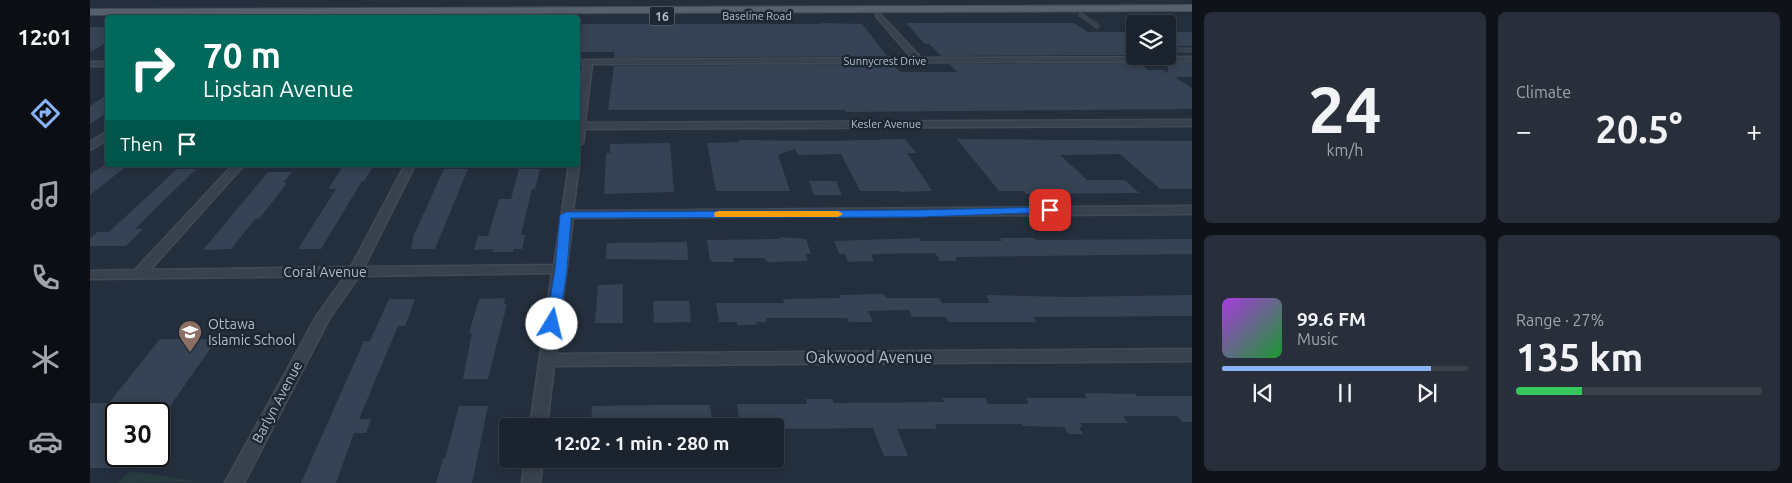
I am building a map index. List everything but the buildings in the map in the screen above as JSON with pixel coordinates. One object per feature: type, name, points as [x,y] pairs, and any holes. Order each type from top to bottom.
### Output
[{"type":"main road","name":"Baseline Road","points":[[90,12],[1192,8]]},
{"type":"main road","name":"Baseline Road","points":[[580,16],[1192,14]]},
{"type":"main road","points":[[90,19],[105,19]]},
{"type":"street","points":[[878,15],[919,61]]},
{"type":"street","name":"Sunnycrest Drive","points":[[580,62],[1192,59]]},
{"type":"street","points":[[580,126],[588,62]]},
{"type":"street","points":[[90,64],[105,64]]},
{"type":"street","name":"Kesler Avenue","points":[[580,126],[1192,123]]},
{"type":"street","points":[[90,147],[105,136]]},
{"type":"street","points":[[139,274],[237,167]]},
{"type":"street","name":"Barlyn Avenue","points":[[234,483],[323,317],[355,272],[409,167]]},
{"type":"street","points":[[539,418],[574,167]]},
{"type":"street","points":[[566,215],[1192,210]]},
{"type":"street","name":"Coral Avenue","points":[[90,275],[561,270]]},
{"type":"street","name":"Oakwood Avenue","points":[[547,360],[1192,355]]},
{"type":"street","points":[[531,483],[533,468]]},
{"type":"lane","points":[[1081,15],[1097,26]]},
{"type":"lane","points":[[1176,50],[1192,50]]},
{"type":"green space","points":[[130,471],[201,482],[118,483]]},
{"type":"slow traffic","points":[[719,214],[838,214]]},
{"type":"place","name":"Ottawa Islamic School","points":[[190,353]]},
{"type":"route","points":[[552,324],[561,270],[566,215],[921,214],[1050,210]]}]
